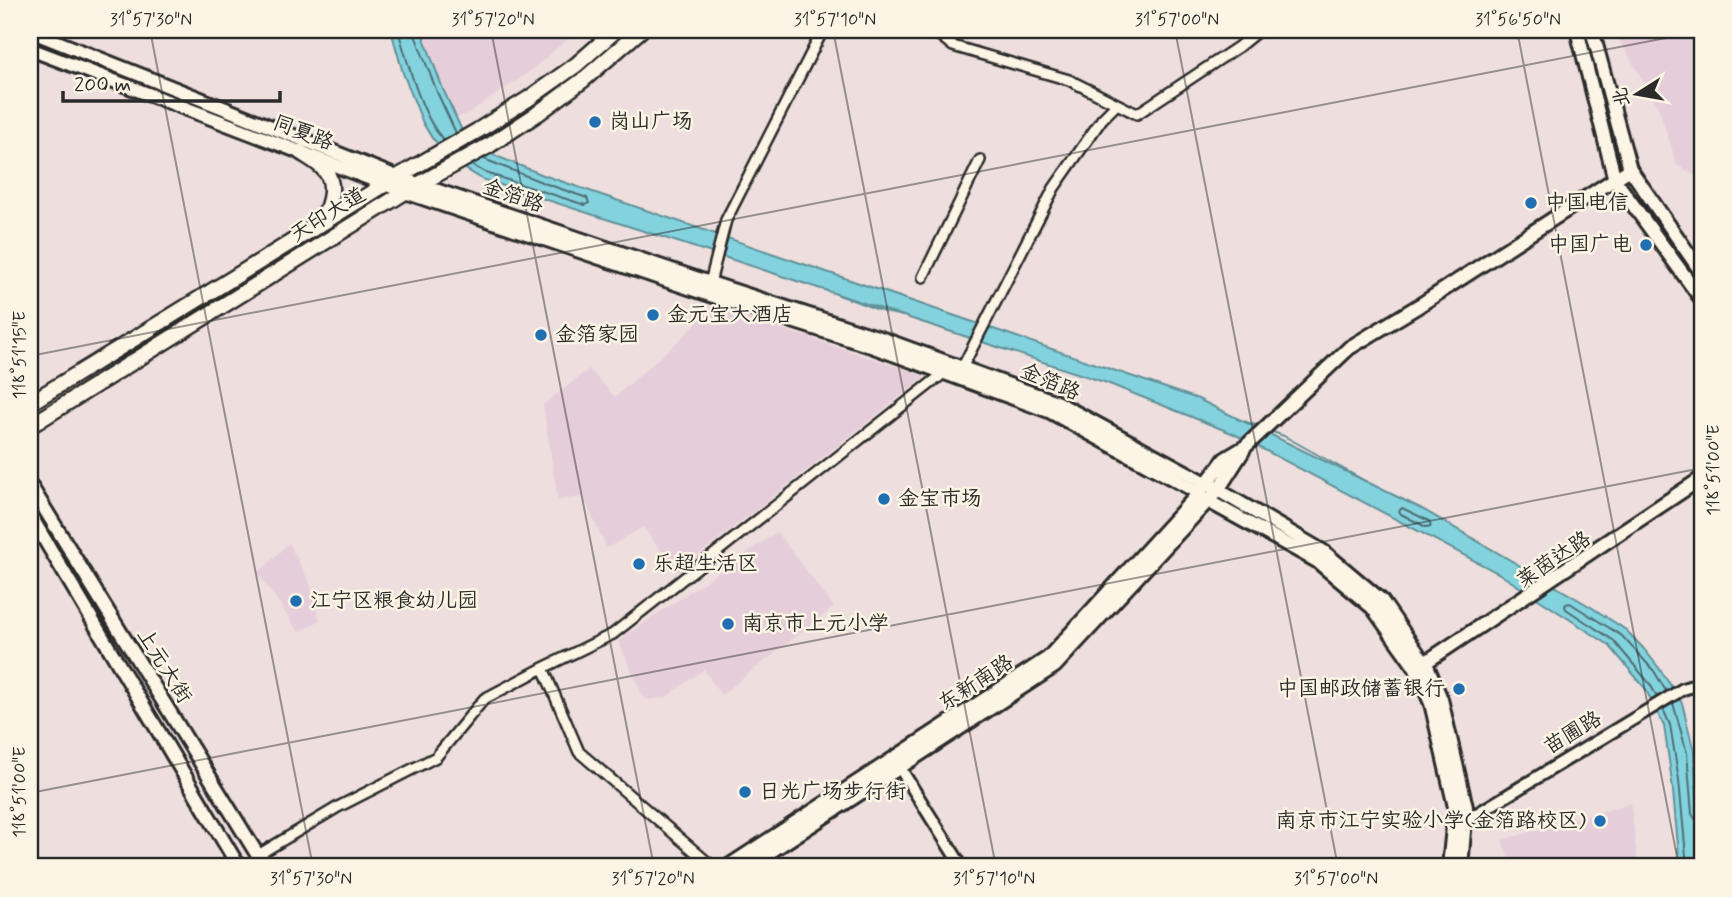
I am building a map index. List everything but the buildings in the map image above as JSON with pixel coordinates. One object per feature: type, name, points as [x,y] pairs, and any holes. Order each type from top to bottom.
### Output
[{"type":"main road","name":"天印大道","points":[[30,403],[528,99],[576,65],[616,30]]},
{"type":"main road","name":"天印大道","points":[[30,426],[405,192],[490,145],[583,80],[641,30]]},
{"type":"main road","points":[[1577,30],[1615,180],[1702,300]]},
{"type":"main road","points":[[1592,30],[1630,169],[1702,273]]},
{"type":"main road","name":"同夏路","points":[[30,31],[390,181],[405,192]]},
{"type":"main road","name":"同夏路","points":[[30,48],[300,152],[390,181]]},
{"type":"main road","points":[[300,152],[326,171],[331,185],[328,207],[318,225]]},
{"type":"main road","points":[[1208,492],[1245,447],[1349,348],[1420,306],[1630,169]]},
{"type":"main road","name":"金箔路","points":[[390,181],[419,184],[880,338],[1056,402],[1208,492]]},
{"type":"main road","name":"金箔路","points":[[405,192],[874,347],[1049,411],[1324,552],[1381,600],[1441,699],[1466,807],[1453,865]]},
{"type":"main road","points":[[1423,667],[1702,478]]},
{"type":"main road","name":"上元大街","points":[[30,485],[265,867]]},
{"type":"main road","name":"莱茵达路","points":[[1570,569],[1702,485]]},
{"type":"main road","name":"东新南路","points":[[747,867],[1055,666],[1208,492]]},
{"type":"main road","name":"东新南路","points":[[727,867],[1048,658],[1208,492]]},
{"type":"main road","name":"上元大街","points":[[30,515],[239,867]]},
{"type":"main road","name":"金箔路","points":[[1423,667],[1455,807],[1453,865]]},
{"type":"street","points":[[710,283],[726,220],[823,30]]},
{"type":"street","points":[[933,30],[953,46],[1069,80],[1137,114],[1259,30]]},
{"type":"street","points":[[962,368],[1054,188],[1102,119],[1118,104]]},
{"type":"street","points":[[923,277],[980,160]]},
{"type":"street","points":[[258,855],[338,807],[436,757],[484,699],[614,634],[944,373]]},
{"type":"street","points":[[543,668],[579,752],[713,867]]},
{"type":"street","name":"苗圃路","points":[[1465,821],[1683,689],[1702,683]]},
{"type":"street","points":[[900,768],[962,867]]},
{"type":"street","points":[[1438,867],[1453,865]]},
{"type":"shaded area","points":[[420,30],[578,30],[529,72],[470,112],[455,119]]},
{"type":"shaded area","points":[[1614,30],[1702,30],[1702,179],[1677,165],[1659,109]]},
{"type":"shaded area","points":[[712,306],[926,376],[677,572],[643,527],[607,548],[583,497],[558,500],[543,405],[589,369],[615,397],[684,336]]},
{"type":"shaded area","name":"南京市上元小学","points":[[777,532],[834,607],[721,695],[704,669],[665,698],[645,700],[618,641]]},
{"type":"shaded area","name":"江宁区粮食幼儿园","points":[[289,543],[309,582],[320,620],[299,632],[258,573]]},
{"type":"shaded area","name":"南京市江宁实验小学(金箔路校区)","points":[[1631,803],[1638,867],[1512,867],[1502,840]]},
{"type":"water","points":[[391,30],[421,30],[463,133],[486,152],[546,176],[1198,399],[1422,509],[1591,607],[1626,630],[1659,668],[1682,703],[1694,752],[1702,867],[1680,867],[1664,726],[1645,688],[1609,645],[1498,573],[1234,434],[1107,383],[482,179],[464,168],[432,138],[423,123],[403,73]]},
{"type":"waterway","points":[[839,295],[884,312],[903,316]]},
{"type":"waterway","points":[[1237,419],[1259,426]]},
{"type":"waterway","points":[[1270,431],[1367,482]]},
{"type":"place","name":"岗山广场","points":[[595,122]]},
{"type":"place","name":"中国电信","points":[[1531,203]]},
{"type":"place","name":"中国广电","points":[[1646,245]]},
{"type":"place","name":"金元宝大酒店","points":[[653,315]]},
{"type":"place","name":"金箔家园","points":[[541,335]]},
{"type":"place","name":"金宝市场","points":[[884,499]]},
{"type":"place","name":"乐超生活区","points":[[639,564]]},
{"type":"place","name":"江宁区粮食幼儿园","points":[[296,601]]},
{"type":"place","name":"南京市上元小学","points":[[728,624]]},
{"type":"place","name":"中国邮政储蓄银行","points":[[1459,689]]},
{"type":"place","name":"日光广场步行街","points":[[745,792]]},
{"type":"place","name":"南京市江宁实验小学(金箔路校区)","points":[[1600,821]]}]
